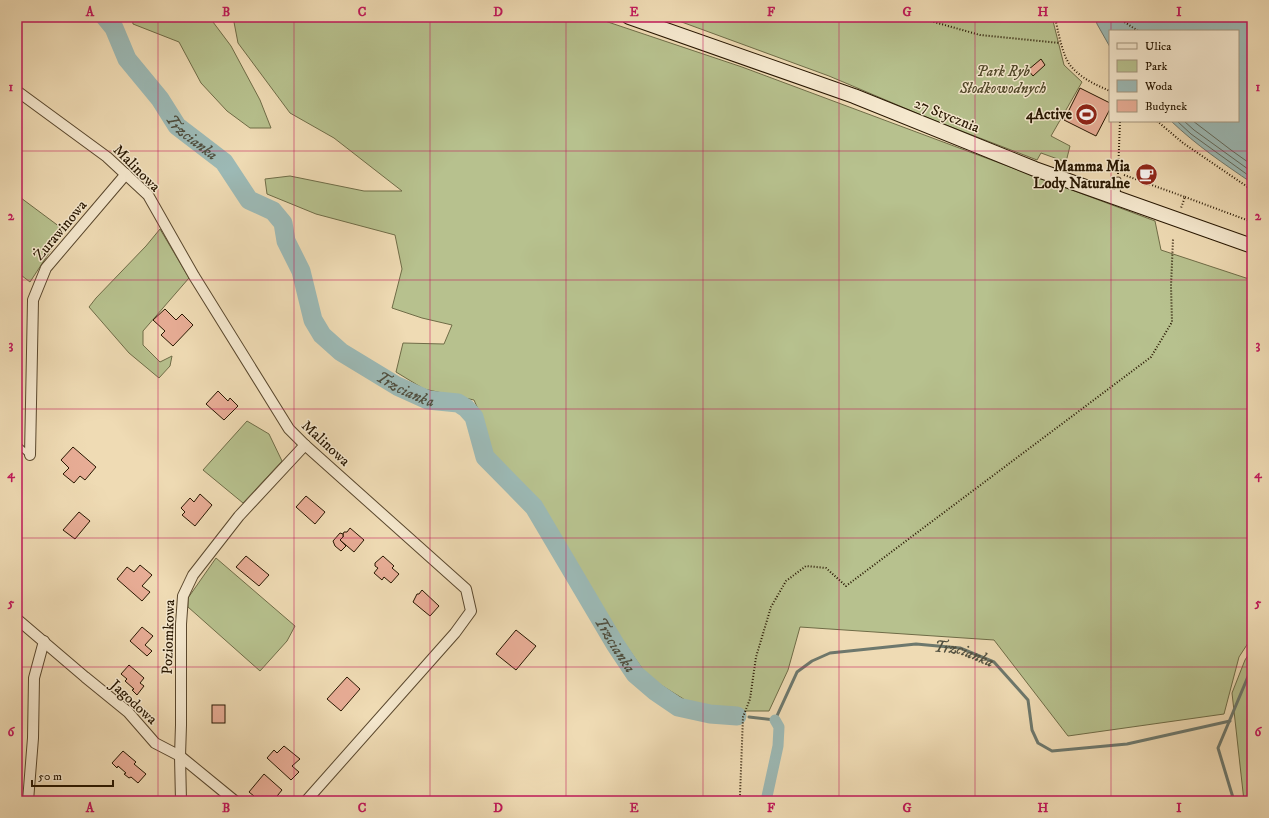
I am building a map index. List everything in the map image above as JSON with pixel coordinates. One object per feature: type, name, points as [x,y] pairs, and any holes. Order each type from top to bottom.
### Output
[{"type":"main road","name":"27 Stycznia","points":[[630,17],[854,96],[1035,169],[1252,246]]},
{"type":"street","name":"Malinowa","points":[[17,91],[107,157],[148,195],[194,276],[289,429],[305,446],[466,589],[471,611],[455,633],[306,801]]},
{"type":"street","name":"Żurawinowa","points":[[30,455],[33,300],[46,268],[126,174]]},
{"type":"street","name":"Poziomkowa","points":[[181,801],[181,624],[183,596],[193,575],[240,516],[305,446]]},
{"type":"street","name":"Jagodowa","points":[[17,619],[128,712],[155,743],[180,756],[235,801]]},
{"type":"street","points":[[28,801],[33,738],[34,678],[44,641]]},
{"type":"lane","points":[[1117,198],[1118,180]]},
{"type":"lane","points":[[17,444],[30,455]]},
{"type":"path","points":[[910,17],[927,20],[980,35],[1060,42]]},
{"type":"path","points":[[1055,17],[1060,42],[1070,65],[1089,81],[1109,91]]},
{"type":"path","points":[[1117,17],[1136,30]]},
{"type":"path","points":[[1118,180],[1120,122]]},
{"type":"path","points":[[1158,122],[1183,143],[1252,190]]},
{"type":"path","points":[[1112,170],[1252,222]]},
{"type":"path","points":[[1177,220],[1185,197]]},
{"type":"path","points":[[738,801],[740,795],[743,717],[750,699],[756,657],[771,607],[786,581],[806,566],[826,568],[846,586],[1151,357],[1172,322],[1171,286],[1173,239]]},
{"type":"green space","points":[[132,17],[210,18],[231,46],[260,100],[271,128],[250,128],[227,111],[201,83],[179,42],[133,24]]},
{"type":"green space","points":[[233,17],[593,17],[742,67],[1155,221],[1161,250],[1252,280],[1252,637],[1239,657],[1224,714],[1068,736],[994,640],[800,627],[788,670],[769,711],[737,711],[690,703],[648,677],[605,615],[536,497],[489,454],[481,416],[474,400],[424,389],[396,372],[403,343],[444,344],[452,325],[422,318],[392,308],[402,269],[395,235],[316,214],[267,194],[265,179],[290,176],[364,191],[402,191],[334,138],[290,113],[238,43]]},
{"type":"green space","name":"Park Ryb Słodkowodnych","points":[[668,17],[1052,17],[1064,65],[1082,82],[1051,136],[1070,146],[1066,162],[1041,153],[1037,160],[933,120],[829,76]]},
{"type":"green space","points":[[17,195],[64,230],[30,282],[17,272]]},
{"type":"green space","points":[[160,229],[189,278],[143,331],[143,345],[160,362],[172,356],[170,366],[159,378],[129,353],[89,307]]},
{"type":"green space","points":[[247,421],[269,434],[282,461],[243,503],[203,470]]},
{"type":"green space","points":[[216,558],[295,626],[287,641],[260,671],[188,607],[188,598]]},
{"type":"green space","points":[[1252,649],[1252,801],[1244,801],[1232,693],[1245,660]]},
{"type":"water","points":[[1095,17],[1252,17],[1252,183],[1200,146],[1172,122],[1239,122],[1239,30],[1109,30],[1109,45],[1097,24]]},
{"type":"building","points":[[1041,59],[1045,65],[1033,76],[1028,70]]},
{"type":"building","name":"4Active","points":[[1080,88],[1109,102],[1109,111],[1096,136],[1064,120]]},
{"type":"building","points":[[165,309],[176,320],[182,314],[193,325],[173,346],[161,335],[165,331],[153,320]]},
{"type":"building","points":[[218,391],[228,401],[230,398],[238,406],[224,420],[206,404]]},
{"type":"building","points":[[73,447],[96,467],[85,480],[80,476],[74,483],[63,474],[69,468],[61,460]]},
{"type":"building","points":[[200,494],[212,505],[195,526],[182,515],[185,512],[181,508],[190,498],[194,502]]},
{"type":"building","points":[[306,496],[325,512],[315,524],[296,507]]},
{"type":"building","points":[[79,512],[90,521],[75,539],[63,530]]},
{"type":"building","points":[[350,528],[364,540],[354,552],[340,540],[343,537],[344,532],[347,532]]},
{"type":"building","points":[[340,533],[343,534],[343,537],[340,540],[346,546],[341,551],[335,546],[333,541]]},
{"type":"building","points":[[246,556],[269,575],[259,586],[236,567]]},
{"type":"building","points":[[383,556],[394,566],[392,568],[399,574],[391,583],[384,577],[382,580],[374,573],[378,568],[375,566],[375,563]]},
{"type":"building","points":[[140,565],[152,575],[142,586],[150,592],[142,601],[117,579],[127,567],[134,572]]},
{"type":"building","points":[[422,590],[439,606],[430,616],[413,602],[417,594],[419,594]]},
{"type":"building","points":[[142,627],[153,636],[145,645],[152,651],[147,656],[130,641]]},
{"type":"building","points":[[516,630],[536,646],[516,670],[496,654]]},
{"type":"building","points":[[129,665],[144,678],[140,683],[144,686],[137,695],[132,690],[134,689],[125,681],[127,679],[121,674]]},
{"type":"building","points":[[347,677],[360,689],[341,711],[327,699]]},
{"type":"building","points":[[212,705],[225,705],[225,723],[212,723]]},
{"type":"building","points":[[284,746],[300,759],[292,766],[299,772],[291,780],[267,758],[274,750],[277,753]]},
{"type":"building","points":[[123,751],[136,762],[134,764],[146,774],[138,783],[131,777],[129,778],[124,774],[126,773],[112,763]]},
{"type":"building","points":[[264,774],[282,790],[273,801],[260,801],[249,792]]},
{"type":"waterway","name":"Trzcianka","points":[[105,17],[114,28],[127,59],[160,99],[177,126],[224,162],[249,200],[273,211],[283,223],[286,241],[301,271],[313,320],[322,335],[341,352],[397,386],[428,400],[458,403],[466,408],[474,417],[485,457],[534,507],[615,644],[635,674],[656,692],[678,707],[710,714],[737,716]]},
{"type":"waterway","name":"Trzcianka","points":[[749,717],[775,720],[797,672],[812,661],[830,653],[916,644],[960,648],[994,662],[1028,700],[1032,730],[1038,743],[1052,751],[1127,744],[1230,721]]},
{"type":"waterway","points":[[1234,801],[1218,748],[1252,667]]},
{"type":"waterway","points":[[766,801],[778,746],[779,727],[775,720]]},
{"type":"place","name":"4Active","points":[[1087,114]]},
{"type":"place","name":"Mamma Mia Lody Naturalne","points":[[1146,175]]}]
